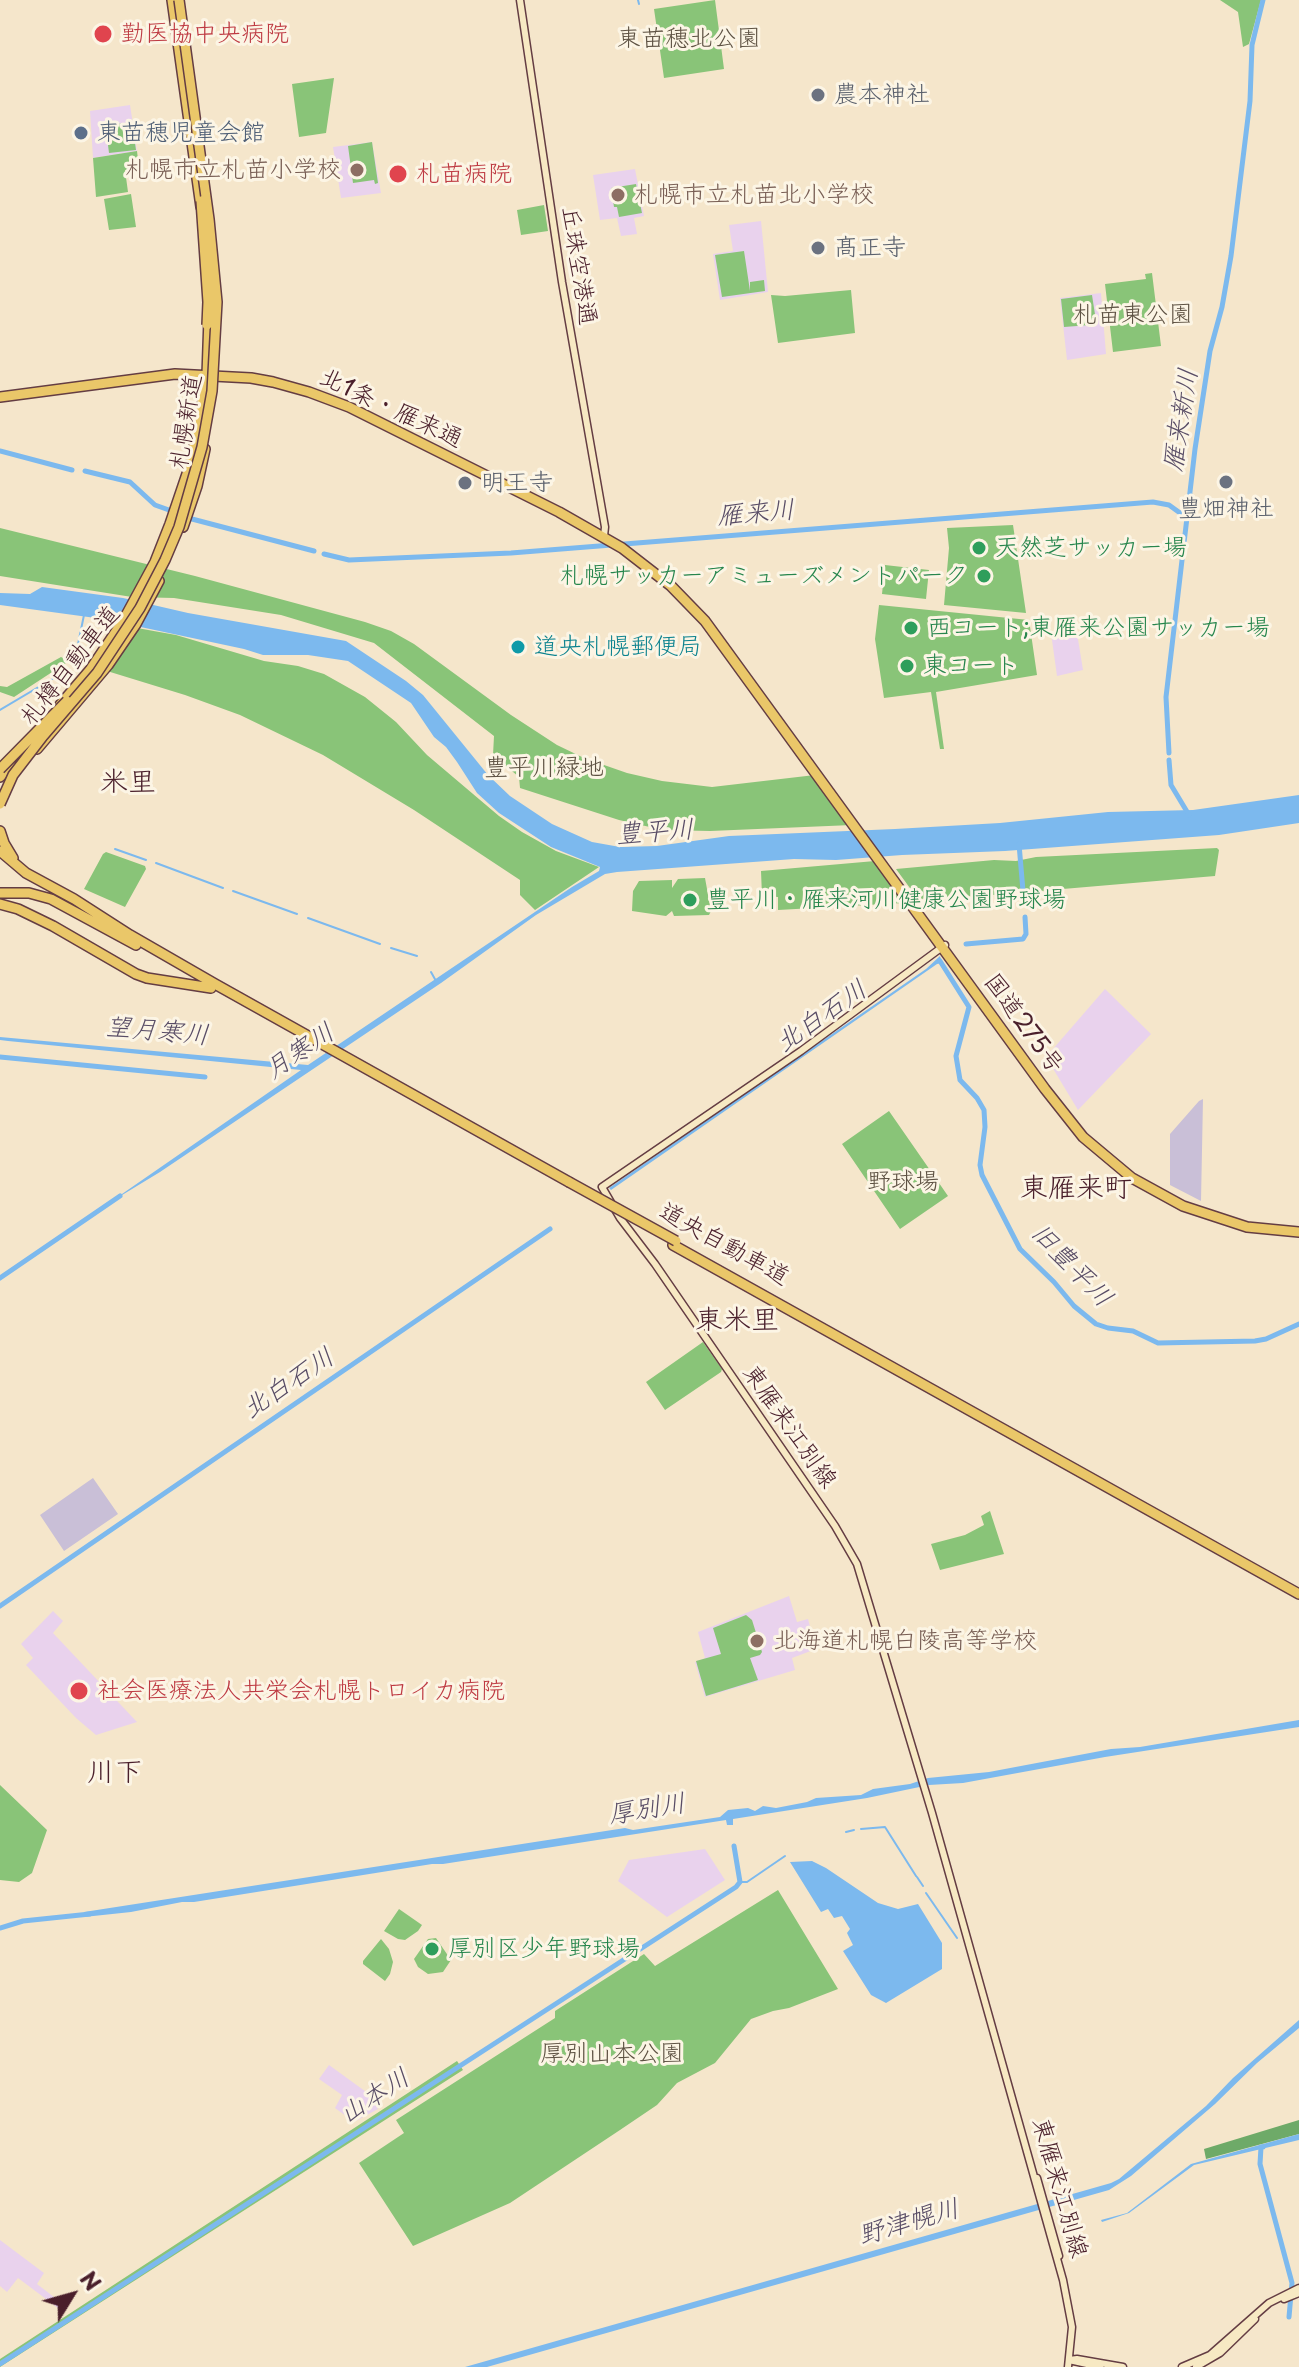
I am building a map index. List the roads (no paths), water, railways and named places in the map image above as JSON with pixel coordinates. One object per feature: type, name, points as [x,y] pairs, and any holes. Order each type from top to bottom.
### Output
[{"type":"highway","name":"札樽自動車道","points":[[0,780],[97,673],[140,608],[165,560],[192,487],[212,391],[216,284],[177,0]]},
{"type":"highway","name":"札幌新道","points":[[0,790],[108,665],[150,599],[183,528],[202,466],[216,334],[208,183],[177,0]]},
{"type":"highway","name":"札幌新道","points":[[0,769],[90,670],[138,596],[170,524],[190,465],[212,375],[209,355],[209,268],[177,0]]},
{"type":"highway","name":"札樽自動車道","points":[[0,780],[77,692],[120,634],[151,580],[179,514],[199,442],[208,391],[212,331],[209,253],[201,174]]},
{"type":"highway","points":[[201,174],[215,230],[219,315],[216,334]]},
{"type":"highway","points":[[201,174],[208,302],[206,343],[209,355]]},
{"type":"highway","name":"北1条・雁来通","points":[[0,397],[175,374],[273,382],[346,406],[611,539],[674,584],[708,619],[792,736]]},
{"type":"highway","points":[[0,769],[77,692]]},
{"type":"highway","points":[[0,804],[11,779],[43,736]]},
{"type":"highway","name":"国道275号","points":[[792,736],[1063,1114],[1101,1154],[1132,1178],[1183,1206],[1247,1227],[1299,1230]]},
{"type":"highway","points":[[0,831],[7,849],[17,862],[129,938]]},
{"type":"highway","points":[[0,851],[26,873],[70,896]]},
{"type":"highway","points":[[0,892],[43,894],[129,938]]},
{"type":"highway","points":[[0,902],[54,927],[136,974],[213,987]]},
{"type":"highway","name":"道央自動車道","points":[[129,938],[1299,1591]]},
{"type":"main road","name":"丘珠空港通","points":[[518,0],[551,240],[602,525],[611,539]]},
{"type":"main road","name":"東雁来江別線","points":[[944,946],[801,1051],[602,1187],[620,1218],[848,1546],[868,1596],[1047,2221],[1070,2309],[1071,2363]]},
{"type":"main road","points":[[1182,2367],[1210,2355],[1258,2311],[1294,2292]]},
{"type":"main road","points":[[1195,2367],[1207,2363],[1265,2311],[1294,2292]]},
{"type":"main road","points":[[1071,2363],[1100,2367]]},
{"type":"main road","points":[[1071,2363],[1123,2367]]},
{"type":"water","points":[[42,587],[123,598],[188,613],[346,641],[423,695],[488,775],[510,796],[552,824],[592,842],[620,847],[657,846],[729,836],[1000,823],[1108,812],[1193,810],[1299,795],[1299,823],[1219,835],[1005,851],[836,860],[794,859],[605,874],[536,915],[441,983],[109,1203],[301,1070],[8,1041],[0,1040],[0,1037],[308,1065],[599,871],[600,867],[551,847],[499,813],[477,793],[411,703],[348,661],[308,655],[263,655],[103,619],[0,605],[0,593],[30,594]]},
{"type":"water","points":[[940,956],[942,963],[611,1190],[609,1188],[926,969]]},
{"type":"water","points":[[1299,1720],[1299,1727],[963,1783],[929,1785],[733,1819],[733,1825],[727,1825],[726,1820],[84,1917],[84,1912],[625,1828],[633,1830],[720,1817],[728,1810],[748,1808],[755,1811],[763,1806],[776,1808],[816,1798],[861,1795],[873,1789],[928,1778],[989,1772],[1111,1749],[1140,1747]]},
{"type":"water","points":[[812,1861],[878,1903],[898,1909],[918,1904],[942,1943],[942,1969],[886,2003],[871,1995],[843,1951],[853,1945],[847,1933],[850,1929],[842,1916],[834,1918],[828,1909],[821,1912],[790,1862]]},
{"type":"water","points":[[1299,2020],[1299,2028],[1215,2104],[1131,2176],[1109,2190],[487,2367],[465,2367],[1111,2183],[1206,2106]]},
{"type":"water","points":[[1299,2134],[1299,2140],[1194,2165],[1129,2213],[1101,2220],[1127,2213],[1191,2164]]},
{"type":"waterway","points":[[638,0],[639,4]]},
{"type":"waterway","name":"雁来新川","points":[[1169,753],[1166,697],[1195,449],[1210,351],[1231,256],[1250,101],[1252,45],[1263,0]]},
{"type":"waterway","name":"雁来川","points":[[0,451],[72,470]]},
{"type":"waterway","name":"雁来川","points":[[85,471],[130,482],[155,505],[169,510]]},
{"type":"waterway","name":"雁来川","points":[[324,554],[349,560],[511,553],[1153,502],[1169,505],[1187,518]]},
{"type":"waterway","name":"雁来川","points":[[192,519],[314,551]]},
{"type":"waterway","points":[[77,649],[84,615]]},
{"type":"waterway","points":[[0,710],[69,669]]},
{"type":"waterway","name":"雁来新川","points":[[1169,760],[1171,785],[1189,815]]},
{"type":"waterway","points":[[1019,844],[1023,891]]},
{"type":"waterway","points":[[115,849],[146,860]]},
{"type":"waterway","points":[[156,863],[223,888]]},
{"type":"waterway","points":[[233,891],[297,914]]},
{"type":"waterway","points":[[966,944],[1023,939],[1026,934],[1025,917]]},
{"type":"waterway","points":[[308,918],[380,944]]},
{"type":"waterway","points":[[391,948],[417,956]]},
{"type":"waterway","name":"旧豊平川","points":[[940,961],[969,1007],[956,1056],[960,1080],[984,1110],[982,1175],[1020,1249],[1074,1306],[1096,1324],[1133,1331],[1158,1343],[1255,1341],[1299,1324]]},
{"type":"waterway","points":[[431,972],[436,981]]},
{"type":"waterway","points":[[0,1057],[205,1077]]},
{"type":"waterway","name":"月寒川","points":[[0,1278],[120,1196]]},
{"type":"waterway","name":"北白石川","points":[[0,1606],[550,1229]]},
{"type":"waterway","points":[[861,1829],[885,1827],[916,1876]]},
{"type":"waterway","points":[[846,1832],[854,1830]]},
{"type":"waterway","name":"山本川","points":[[0,2364],[736,1887],[740,1882],[734,1846]]},
{"type":"waterway","points":[[740,1882],[747,1882],[785,1856]]},
{"type":"waterway","points":[[917,1877],[923,1886]]},
{"type":"waterway","points":[[926,1893],[957,1938]]},
{"type":"waterway","name":"厚別川","points":[[0,1928],[23,1921],[90,1914]]},
{"type":"waterway","points":[[1263,2147],[1260,2164],[1292,2283],[1289,2317]]},
{"type":"place","name":"勤医協中央病院","points":[[103,34]]},
{"type":"place","name":"農本神社","points":[[818,95]]},
{"type":"place","name":"東苗穂児童会館","points":[[81,133]]},
{"type":"place","name":"札幌市立札苗小学校","points":[[357,170]]},
{"type":"place","name":"札苗病院","points":[[398,174]]},
{"type":"place","name":"札幌市立札苗北小学校","points":[[618,195]]},
{"type":"place","name":"髙正寺","points":[[818,248]]},
{"type":"place","name":"豊畑神社","points":[[1226,482]]},
{"type":"place","name":"明王寺","points":[[465,483]]},
{"type":"place","name":"天然芝サッカー場","points":[[979,548]]},
{"type":"place","name":"札幌サッカーアミューズメントパーク","points":[[984,576]]},
{"type":"place","name":"西コート;東雁来公園サッカー場","points":[[911,628]]},
{"type":"place","name":"道央札幌郵便局","points":[[518,647]]},
{"type":"place","name":"東コート","points":[[907,666]]},
{"type":"place","name":"豊平川・雁来河川健康公園野球場","points":[[690,900]]},
{"type":"place","name":"北海道札幌白陵高等学校","points":[[757,1641]]},
{"type":"place","name":"社会医療法人共栄会札幌トロイカ病院","points":[[79,1691]]},
{"type":"place","name":"厚別区少年野球場","points":[[432,1949]]},
{"type":"district","name":"米里","points":[[128,783]]},
{"type":"district","name":"東雁来町","points":[[1076,1189]]},
{"type":"district","name":"東米里","points":[[737,1321]]},
{"type":"district","name":"川下","points":[[115,1773]]},
{"type":"park label","name":"東苗穂北公園","points":[[689,39]]},
{"type":"park label","name":"札苗東公園","points":[[1133,315]]},
{"type":"park label","name":"豊平川緑地","points":[[544,768]]},
{"type":"park label","name":"野球場","points":[[903,1182]]},
{"type":"park label","name":"厚別山本公園","points":[[612,2054]]},
{"type":"water label","name":"豊平川","points":[[655,833]]},
{"type":"water label","name":"望月寒川","points":[[157,1032]]},
{"type":"water label","name":"野津幌川","points":[[909,2223]]}]
